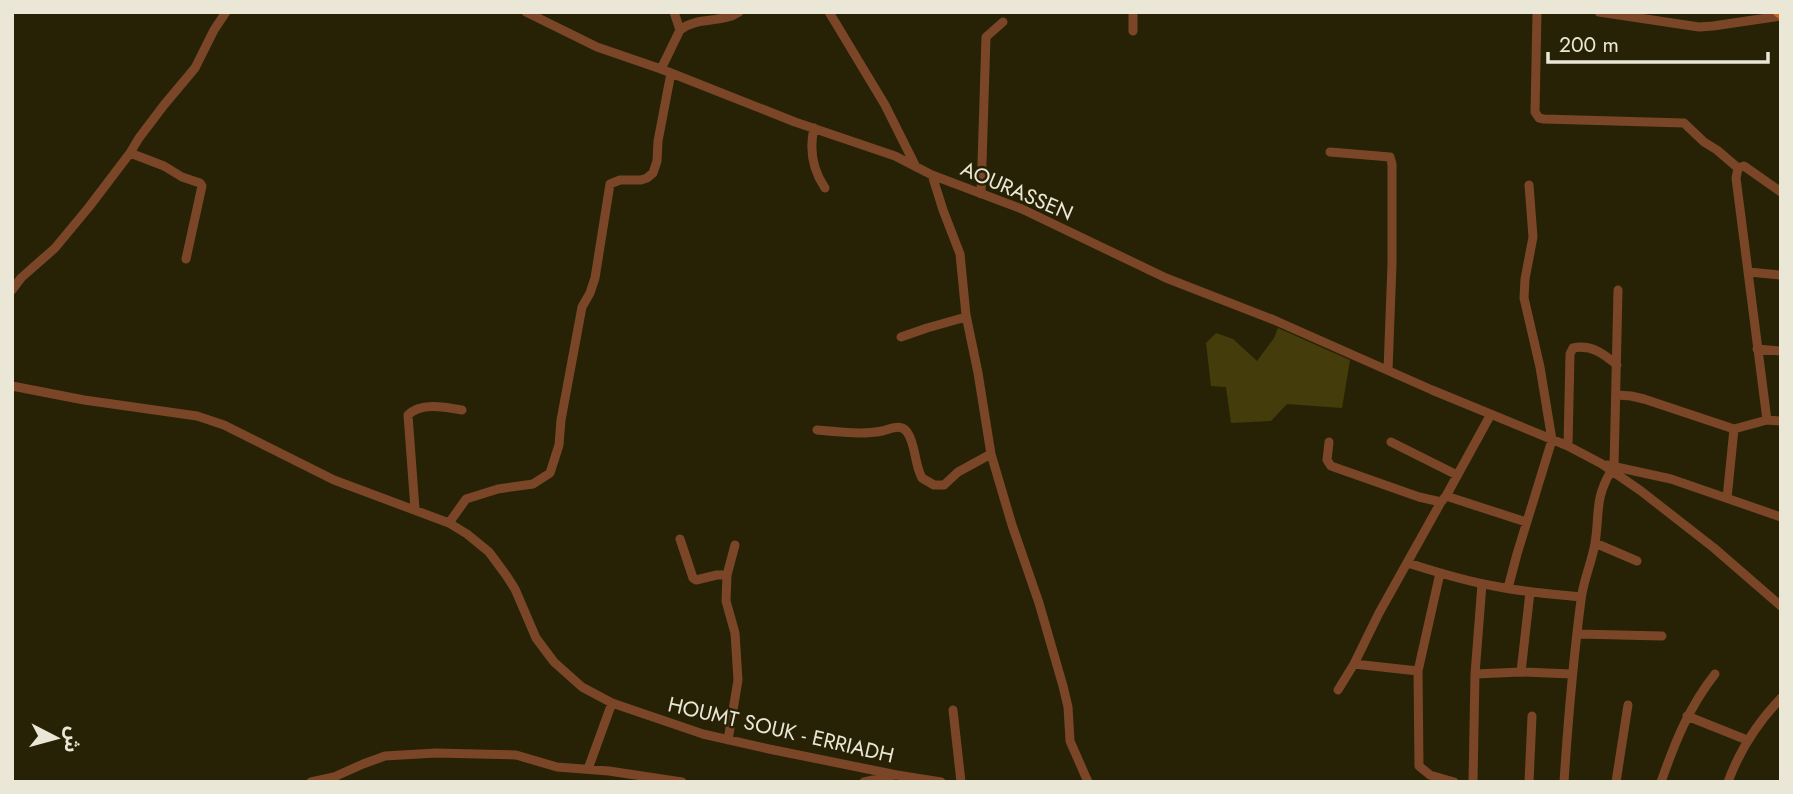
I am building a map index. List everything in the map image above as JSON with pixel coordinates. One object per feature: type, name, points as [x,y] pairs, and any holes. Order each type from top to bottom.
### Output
[{"type":"street","points":[[12,289],[64,239],[164,105],[195,68],[226,12]]},
{"type":"street","name":"AOURASSEN","points":[[526,12],[597,47],[895,156],[932,175],[1022,209],[1166,278],[1274,320],[1568,446],[1613,469],[1671,479],[1781,517]]},
{"type":"street","points":[[674,12],[680,30]]},
{"type":"street","points":[[449,523],[466,499],[498,489],[533,484],[550,473],[559,445],[561,420],[582,307],[595,278],[610,184],[615,181],[641,180],[653,173],[657,161],[666,71],[680,30],[692,23],[728,18],[739,12]]},
{"type":"street","points":[[829,12],[885,105],[916,167]]},
{"type":"street","points":[[1133,12],[1133,31]]},
{"type":"street","points":[[1537,12],[1535,112],[1539,118],[1684,123],[1738,168]]},
{"type":"street","points":[[1599,12],[1699,27],[1780,14]]},
{"type":"street","points":[[981,194],[986,37],[1003,22]]},
{"type":"street","points":[[814,128],[811,142],[813,160],[816,174],[825,188]]},
{"type":"street","points":[[1330,152],[1390,157],[1392,164],[1388,370]]},
{"type":"street","points":[[130,153],[164,166],[202,186],[186,259]]},
{"type":"street","points":[[1738,168],[1744,166],[1781,192]]},
{"type":"street","points":[[1738,168],[1736,178],[1767,420]]},
{"type":"street","points":[[932,175],[960,254],[966,317],[991,454],[1063,686],[1068,706],[1070,741],[1088,782]]},
{"type":"street","points":[[1508,588],[1552,440],[1540,367],[1524,298],[1533,237],[1529,185]]},
{"type":"street","points":[[1749,272],[1781,275]]},
{"type":"street","points":[[1564,782],[1581,597],[1595,543],[1598,500],[1613,469],[1618,290]]},
{"type":"street","points":[[901,337],[966,317]]},
{"type":"street","points":[[1568,446],[1570,354],[1573,348],[1593,348],[1617,365]]},
{"type":"street","points":[[1757,349],[1781,351]]},
{"type":"street","name":"HOUMT SOUK - ERRIADH","points":[[12,386],[78,399],[197,415],[223,425],[334,481],[449,523],[489,552],[515,589],[536,638],[554,663],[582,687],[612,703],[652,718],[728,740],[942,782]]},
{"type":"street","points":[[1617,395],[1644,399],[1734,429],[1767,420],[1781,421]]},
{"type":"street","points":[[415,509],[408,415],[414,409],[437,406],[462,410]]},
{"type":"street","points":[[1339,690],[1379,613],[1491,414]]},
{"type":"street","points":[[817,430],[881,432],[901,427],[906,429],[922,478],[939,486],[991,454]]},
{"type":"street","points":[[1727,498],[1734,429]]},
{"type":"street","points":[[1329,442],[1326,460],[1331,466],[1419,497],[1443,499],[1527,522]]},
{"type":"street","points":[[1391,442],[1457,475]]},
{"type":"street","points":[[1613,469],[1714,548],[1781,607]]},
{"type":"street","points":[[1642,491],[1643,481],[1650,474]]},
{"type":"street","points":[[680,539],[693,578],[696,580],[727,575]]},
{"type":"street","points":[[1595,543],[1637,561]]},
{"type":"street","points":[[728,740],[738,680],[735,634],[726,601],[727,575],[735,545]]},
{"type":"street","points":[[1408,563],[1482,584],[1581,597]]},
{"type":"street","points":[[1440,573],[1418,671],[1419,766],[1430,775],[1454,782]]},
{"type":"street","points":[[1472,782],[1475,674],[1482,584]]},
{"type":"street","points":[[1521,671],[1530,592]]},
{"type":"street","points":[[1578,634],[1662,636]]},
{"type":"street","points":[[1354,664],[1418,671]]},
{"type":"street","points":[[1475,674],[1521,671],[1572,674]]},
{"type":"street","points":[[1661,782],[1687,716],[1715,674]]},
{"type":"street","points":[[1728,782],[1747,740],[1781,698]]},
{"type":"street","points":[[588,769],[612,703]]},
{"type":"street","points":[[1616,782],[1628,705]]},
{"type":"street","points":[[953,710],[961,782]]},
{"type":"street","points":[[1529,782],[1532,716]]},
{"type":"street","points":[[1687,716],[1747,740]]},
{"type":"street","points":[[311,782],[334,777],[373,760],[398,754],[436,753],[516,755],[557,766],[682,782]]},
{"type":"street","points":[[864,782],[897,775]]},
{"type":"shaded area","points":[[1278,328],[1350,360],[1342,408],[1287,404],[1271,421],[1231,423],[1226,387],[1211,386],[1206,343],[1216,333],[1233,339],[1257,361]]}]
